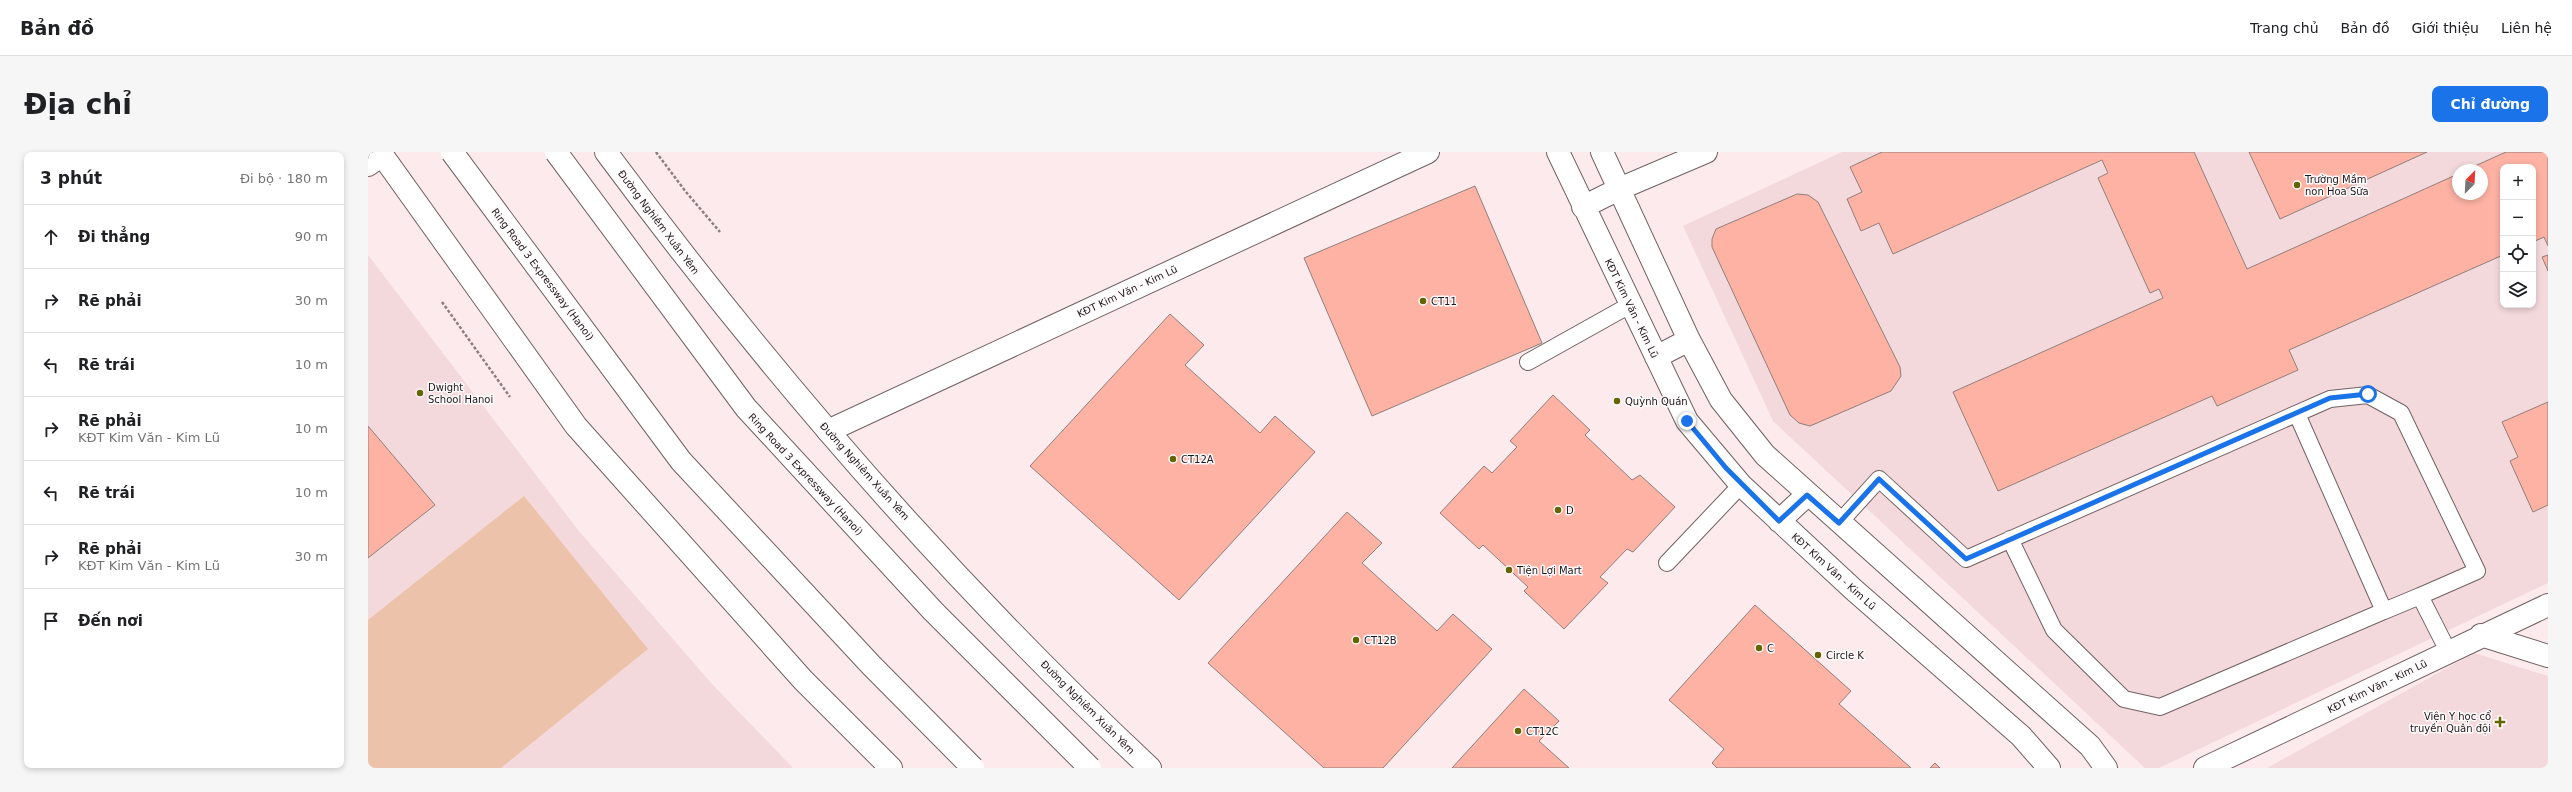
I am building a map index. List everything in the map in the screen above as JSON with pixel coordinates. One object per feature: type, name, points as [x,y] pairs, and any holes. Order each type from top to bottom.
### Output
[{"type":"main road","name":"Ring Road 3 Expressway (Hanoi)","points":[[452,152],[681,461],[871,665],[973,768]]},
{"type":"main road","name":"Ring Road 3 Expressway (Hanoi)","points":[[556,152],[746,408],[933,611],[1090,768]]},
{"type":"main road","name":"Đường Nghiêm Xuân Yêm","points":[[606,152],[670,238],[828,431],[977,594],[1111,732],[1150,768]]},
{"type":"main road","name":"KĐT Kim Văn - Kim Lũ","points":[[828,431],[1428,152]]},
{"type":"main road","name":"KĐT Kim Văn - Kim Lũ","points":[[1558,152],[1583,207],[1687,421],[1741,485],[1854,590],[2021,736],[2049,768]]},
{"type":"main road","points":[[1602,152],[1689,340],[1721,400],[1764,455],[1807,495],[2090,746],[2106,768]]},
{"type":"main road","points":[[1583,207],[1619,189],[1706,152]]},
{"type":"main road","points":[[377,157],[576,426],[803,680],[891,768]]},
{"type":"main road","points":[[1656,357],[1689,340]]},
{"type":"main road","points":[[1779,521],[1807,495]]},
{"type":"main road","name":"KĐT Kim Văn - Kim Lũ","points":[[2205,768],[2481,635],[2548,605]]},
{"type":"main road","points":[[2481,635],[2548,656]]},
{"type":"lane","points":[[1528,362],[1630,305]]},
{"type":"lane","points":[[1839,523],[1879,479],[1966,559],[2010,539],[2297,414],[2330,398],[2368,394],[2401,413],[2476,571],[2160,707],[2124,699],[2054,630],[2010,539]]},
{"type":"lane","points":[[2297,414],[2384,611]]},
{"type":"lane","points":[[1668,563],[1741,485]]},
{"type":"lane","points":[[2420,596],[2448,651]]},
{"type":"path","points":[[656,152],[686,192],[720,232]]},
{"type":"path","points":[[442,302],[510,396]]},
{"type":"shaded area","points":[[1842,152],[2548,152],[2548,583],[2159,768],[2145,768],[1773,421],[1683,226]]},
{"type":"shaded area","name":"Dwight School Hanoi","points":[[368,255],[578,530],[712,684],[793,768],[368,768]]},
{"type":"shaded area","points":[[524,496],[648,649],[501,768],[368,768],[368,620]]},
{"type":"shaded area","points":[[2474,653],[2548,676],[2548,768],[2267,768]]},
{"type":"building","points":[[1882,152],[2194,152],[2247,269],[2452,177],[2452,200],[2488,200],[2488,164],[2479,164],[2506,152],[2548,152],[2548,246],[2544,237],[2536,241],[2536,164],[2500,164],[2500,256],[2289,350],[2298,370],[2217,406],[2212,396],[1998,491],[1953,392],[2163,298],[2159,289],[2150,293],[2098,178],[2108,173],[2102,160],[1893,254],[1879,223],[1861,231],[1847,199],[1862,192],[1850,167]]},
{"type":"building","name":"Trường Mầm non Hoa Sữa","points":[[2249,152],[2427,152],[2280,219]]},
{"type":"building","name":"CT11","points":[[1475,186],[1542,343],[1372,416],[1304,258]]},
{"type":"building","points":[[1797,194],[1808,195],[1818,202],[1900,367],[1901,376],[1891,391],[1810,426],[1799,423],[1790,415],[1712,247],[1712,239],[1716,229]]},
{"type":"building","points":[[2548,255],[2548,271],[2542,257]]},
{"type":"building","name":"CT12A","points":[[1170,314],[1204,345],[1185,365],[1260,433],[1275,416],[1315,452],[1179,600],[1030,466]]},
{"type":"building","name":"D","points":[[1553,395],[1590,430],[1585,435],[1632,480],[1640,475],[1675,507],[1633,552],[1627,549],[1600,577],[1608,583],[1564,629],[1524,591],[1528,587],[1483,545],[1479,549],[1440,513],[1484,466],[1492,473],[1517,447],[1510,441]]},
{"type":"building","points":[[2548,402],[2548,505],[2533,512],[2510,461],[2518,457],[2502,422]]},
{"type":"building","points":[[368,426],[435,505],[368,558]]},
{"type":"building","name":"CT12B","points":[[1347,512],[1382,543],[1362,563],[1437,631],[1453,614],[1492,649],[1383,768],[1324,768],[1208,663]]},
{"type":"building","name":"C","points":[[1755,605],[1851,691],[1839,704],[1911,768],[1717,768],[1712,763],[1724,749],[1669,700]]},
{"type":"building","name":"CT12C","points":[[1524,689],[1559,721],[1539,741],[1569,768],[1452,768]]},
{"type":"building","points":[[1935,763],[1940,768],[1930,768]]},
{"type":"place","name":"Trường Mầm non Hoa Sữa","points":[[2297,185]]},
{"type":"place","name":"CT11","points":[[1423,301]]},
{"type":"place","name":"Dwight School Hanoi","points":[[420,393]]},
{"type":"place","name":"Quỳnh Quán","points":[[1617,401]]},
{"type":"place","name":"CT12A","points":[[1173,459]]},
{"type":"place","name":"D","points":[[1558,510]]},
{"type":"place","name":"Tiện Lợi Mart","points":[[1509,570]]},
{"type":"place","name":"CT12B","points":[[1356,640]]},
{"type":"place","name":"C","points":[[1759,648]]},
{"type":"place","name":"Circle K","points":[[1818,655]]},
{"type":"place","name":"Viện Y học cổ truyền Quân đội","points":[[2500,722]]},
{"type":"place","name":"CT12C","points":[[1518,731]]},
{"type":"route","points":[[1687,421],[1741,485],[1779,521],[1807,495],[1839,523],[1879,479],[1966,559],[2297,414],[2330,398],[2368,394]]}]
